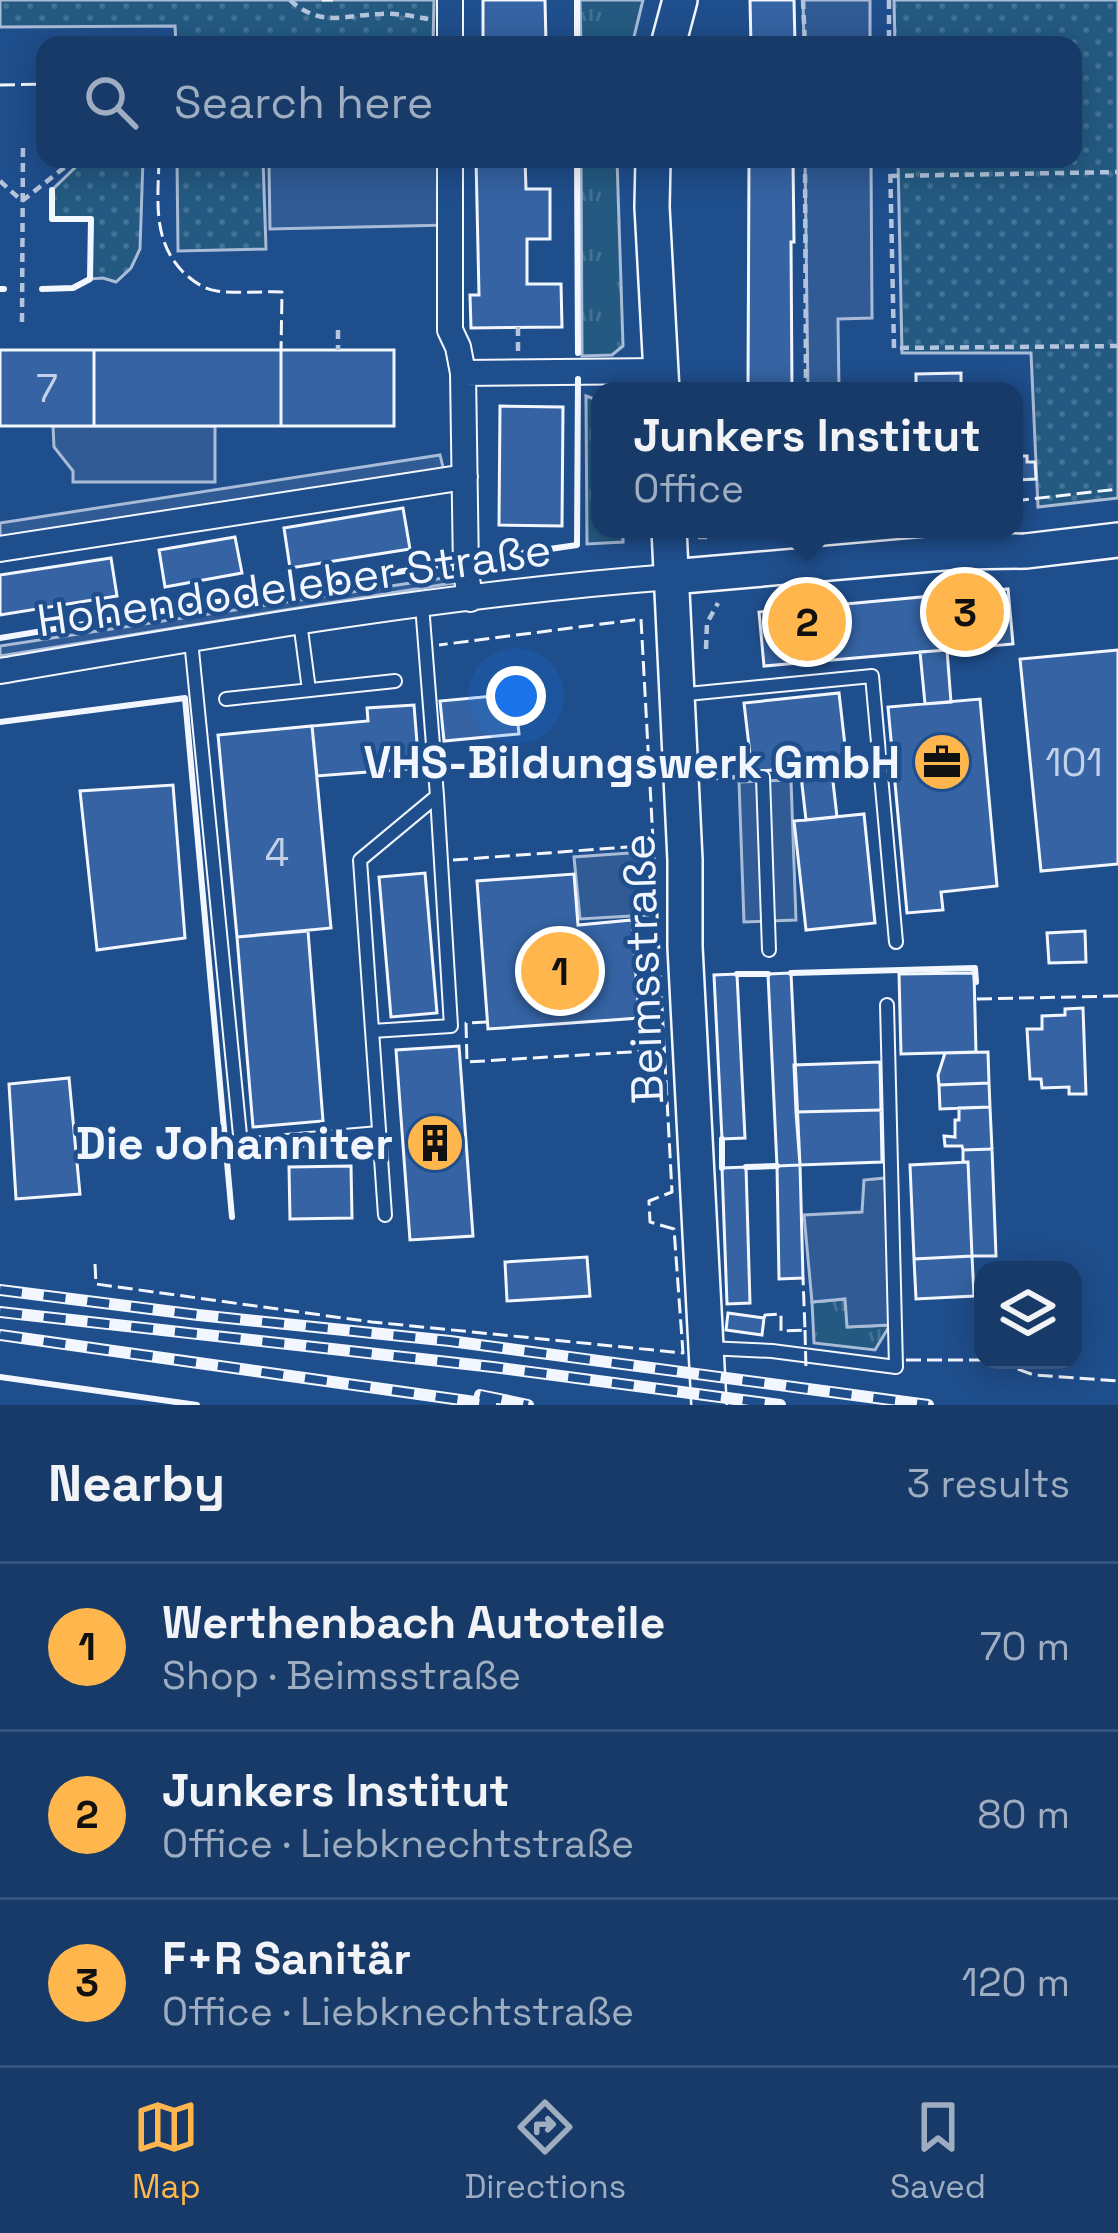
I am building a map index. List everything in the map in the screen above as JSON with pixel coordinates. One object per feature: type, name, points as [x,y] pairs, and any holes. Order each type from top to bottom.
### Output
[{"type":"street","points":[[670,36],[680,0]]},
{"type":"street","points":[[450,168],[450,330],[463,373],[470,599]]},
{"type":"street","points":[[463,373],[662,381],[653,168]]},
{"type":"street","points":[[0,549],[464,477]]},
{"type":"street","name":"Beimsstraße","points":[[680,538],[671,577],[709,1405]]},
{"type":"street","points":[[671,577],[1118,540]]},
{"type":"street","name":"Hohendodeleber Straße","points":[[0,671],[300,622],[671,577]]},
{"type":"lane","points":[[372,1031],[451,1026],[422,605]]},
{"type":"lane","points":[[300,622],[309,690]]},
{"type":"lane","points":[[191,639],[241,1145],[380,1133]]},
{"type":"lane","points":[[676,695],[872,676],[896,942]]},
{"type":"lane","points":[[226,699],[395,681]]},
{"type":"lane","points":[[763,777],[770,950]]},
{"type":"lane","points":[[386,1215],[360,860],[437,796]]},
{"type":"lane","points":[[706,1348],[896,1367],[886,1004]]},
{"type":"path","points":[[290,0],[305,13],[321,18],[382,14],[450,23]]},
{"type":"path","points":[[803,0],[805,36]]},
{"type":"path","points":[[889,0],[889,36]]},
{"type":"path","points":[[22,322],[23,144]]},
{"type":"path","points":[[22,201],[64,168]]},
{"type":"path","points":[[805,168],[806,382]]},
{"type":"path","points":[[890,168],[894,348],[1118,346]]},
{"type":"path","points":[[890,176],[1118,172]]},
{"type":"path","points":[[0,181],[22,201]]},
{"type":"path","points":[[338,330],[338,350]]},
{"type":"path","points":[[711,778],[763,777]]},
{"type":"green space","points":[[0,0],[434,0],[433,36],[176,36],[175,26],[0,27]]},
{"type":"green space","points":[[580,0],[643,0],[634,36],[581,36]]},
{"type":"green space","points":[[894,0],[1118,0],[1118,498],[1038,507],[1031,353],[902,353],[898,168],[1082,168],[1082,36],[895,36]]},
{"type":"green space","points":[[75,168],[143,168],[140,249],[131,268],[116,282],[90,279],[90,219],[52,219],[52,190]]},
{"type":"green space","points":[[177,168],[263,168],[266,249],[178,251]]},
{"type":"green space","points":[[581,168],[617,168],[623,346],[612,355],[582,356]]},
{"type":"green space","points":[[586,396],[591,398],[591,538],[623,538],[623,542],[587,544]]},
{"type":"green space","points":[[845,1299],[848,1327],[890,1325],[875,1350],[814,1343],[812,1302]]},
{"type":"shaded area","points":[[803,0],[870,0],[870,36],[804,36]]},
{"type":"shaded area","points":[[269,168],[450,168],[450,225],[270,229]]},
{"type":"shaded area","points":[[805,168],[871,168],[872,318],[838,319],[839,382],[808,382]]},
{"type":"shaded area","points":[[53,426],[215,426],[215,482],[73,482],[73,471],[54,447]]},
{"type":"shaded area","points":[[440,455],[444,471],[0,540],[0,523]]},
{"type":"shaded area","points":[[450,577],[453,583],[0,656],[0,646]]},
{"type":"shaded area","points":[[791,780],[796,920],[744,922],[739,782]]},
{"type":"shaded area","points":[[643,852],[648,915],[580,919],[574,857]]},
{"type":"shaded area","points":[[885,1178],[890,1325],[847,1327],[845,1299],[812,1302],[804,1215],[862,1212],[864,1180]]},
{"type":"building","points":[[483,0],[545,0],[546,36],[483,36]]},
{"type":"building","points":[[750,0],[794,0],[795,36],[751,36]]},
{"type":"building","points":[[476,168],[525,168],[526,189],[550,189],[550,239],[527,239],[527,284],[561,284],[562,327],[471,328],[470,295],[479,295]]},
{"type":"building","points":[[749,168],[793,168],[792,382],[748,382]]},
{"type":"building","points":[[0,350],[94,350],[94,426],[0,426]]},
{"type":"building","points":[[94,350],[281,350],[281,426],[94,426]]},
{"type":"building","points":[[281,350],[394,350],[394,426],[281,426]]},
{"type":"building","points":[[961,373],[961,382],[916,382],[916,374]]},
{"type":"building","points":[[500,406],[563,407],[562,526],[499,525]]},
{"type":"building","points":[[1023,456],[1035,462],[1036,479],[1023,480]]},
{"type":"building","points":[[403,508],[410,549],[290,568],[284,528]]},
{"type":"building","points":[[235,537],[242,573],[165,587],[159,550]]},
{"type":"building","points":[[111,558],[117,596],[0,615],[0,575]]},
{"type":"building","points":[[1008,589],[1013,644],[764,666],[759,612]]},
{"type":"building","points":[[947,650],[951,702],[925,704],[920,652]]},
{"type":"building","points":[[1118,650],[1118,864],[1041,871],[1020,659]]},
{"type":"building","points":[[839,693],[847,763],[752,772],[744,703]]},
{"type":"building","points":[[515,694],[519,734],[444,741],[440,701]]},
{"type":"building","points":[[980,699],[997,886],[941,892],[943,910],[907,913],[888,707]]},
{"type":"building","points":[[414,705],[419,768],[317,776],[312,726],[368,721],[367,708]]},
{"type":"building","points":[[312,726],[331,928],[237,937],[218,735]]},
{"type":"building","points":[[831,764],[837,817],[806,820],[800,767]]},
{"type":"building","points":[[173,785],[185,938],[97,950],[80,791]]},
{"type":"building","points":[[864,814],[875,923],[806,930],[794,821]]},
{"type":"building","points":[[425,873],[437,1013],[391,1017],[379,877]]},
{"type":"building","points":[[574,874],[578,925],[632,920],[639,1018],[488,1029],[477,881]]},
{"type":"building","points":[[308,931],[323,1121],[253,1127],[237,937]]},
{"type":"building","points":[[1085,931],[1086,962],[1049,963],[1047,933]]},
{"type":"building","points":[[791,973],[800,1165],[777,1166],[768,974]]},
{"type":"building","points":[[974,973],[976,1052],[901,1054],[899,974]]},
{"type":"building","points":[[737,974],[745,1138],[722,1139],[714,975]]},
{"type":"building","points":[[1083,1008],[1086,1094],[1069,1094],[1069,1087],[1042,1088],[1041,1079],[1030,1079],[1027,1029],[1042,1029],[1042,1016]]},
{"type":"building","name":"Die Johanniter","points":[[459,1046],[473,1236],[410,1240],[396,1050]]},
{"type":"building","points":[[988,1052],[989,1083],[939,1085],[945,1053]]},
{"type":"building","points":[[880,1062],[881,1110],[796,1112],[794,1065]]},
{"type":"building","points":[[69,1078],[80,1194],[16,1199],[9,1084]]},
{"type":"building","points":[[989,1083],[990,1107],[940,1109],[939,1085]]},
{"type":"building","points":[[990,1107],[992,1149],[945,1146],[944,1136],[955,1137],[959,1108]]},
{"type":"building","points":[[881,1110],[882,1162],[800,1165],[796,1112]]},
{"type":"building","points":[[992,1149],[996,1256],[972,1256],[968,1162],[963,1162],[963,1150]]},
{"type":"building","points":[[968,1162],[972,1256],[914,1259],[910,1165]]},
{"type":"building","points":[[800,1165],[803,1278],[779,1279],[777,1166]]},
{"type":"building","points":[[351,1166],[352,1218],[290,1219],[289,1167]]},
{"type":"building","points":[[746,1167],[750,1303],[727,1304],[722,1168]]},
{"type":"building","points":[[972,1256],[974,1296],[916,1299],[914,1259]]},
{"type":"building","points":[[587,1257],[590,1296],[507,1301],[505,1262]]},
{"type":"building","points":[[728,1313],[764,1318],[762,1335],[726,1330]]},
{"type":"railway","points":[[0,1290],[450,1341],[928,1405]]},
{"type":"railway","points":[[0,1312],[493,1367],[780,1405]]},
{"type":"railway","points":[[0,1335],[496,1405]]},
{"type":"railway","points":[[480,1395],[528,1405]]},
{"type":"fence","points":[[322,0],[333,0]]},
{"type":"fence","points":[[0,85],[36,84]]},
{"type":"fence","points":[[159,168],[159,220],[174,261],[212,290],[282,292],[281,350]]},
{"type":"fence","points":[[1023,500],[1118,489]]},
{"type":"fence","points":[[95,1264],[96,1284],[372,1322],[683,1353],[674,1229],[650,1222],[649,1201],[672,1192],[641,619],[439,645]]},
{"type":"fence","points":[[453,860],[654,845]]},
{"type":"fence","points":[[977,999],[1118,996]]},
{"type":"fence","points":[[487,1022],[466,1023],[467,1062],[663,1050]]},
{"type":"fence","points":[[764,1318],[781,1314],[781,1331],[805,1330],[803,1278]]},
{"type":"fence","points":[[805,1330],[806,1370]]},
{"type":"fence","points":[[906,1360],[974,1360]]},
{"type":"fence","points":[[1017,1369],[1034,1375],[1118,1381]]},
{"type":"wall","points":[[577,0],[577,36]]},
{"type":"wall","points":[[577,168],[578,353]]},
{"type":"wall","points":[[42,289],[73,288],[90,279],[91,219],[52,219],[52,190]]},
{"type":"wall","points":[[475,560],[577,545],[578,379]]},
{"type":"wall","points":[[0,638],[452,563]]},
{"type":"wall","points":[[0,722],[185,698],[232,1217]]},
{"type":"wall","points":[[791,973],[975,968],[976,982]]},
{"type":"wall","points":[[737,974],[768,974]]},
{"type":"wall","points":[[722,1139],[722,1168]]},
{"type":"wall","points":[[746,1167],[777,1166]]},
{"type":"wall","points":[[0,1377],[197,1405]]},
{"type":"place","name":"F+R Sanitär","points":[[965,612]]},
{"type":"place","name":"Junkers Institut","points":[[807,622]]},
{"type":"place","name":"VHS-Bildungswerk GmbH","points":[[942,762]]},
{"type":"place","name":"Werthenbach Autoteile","points":[[560,971]]},
{"type":"place","name":"Die Johanniter","points":[[435,1143]]}]
